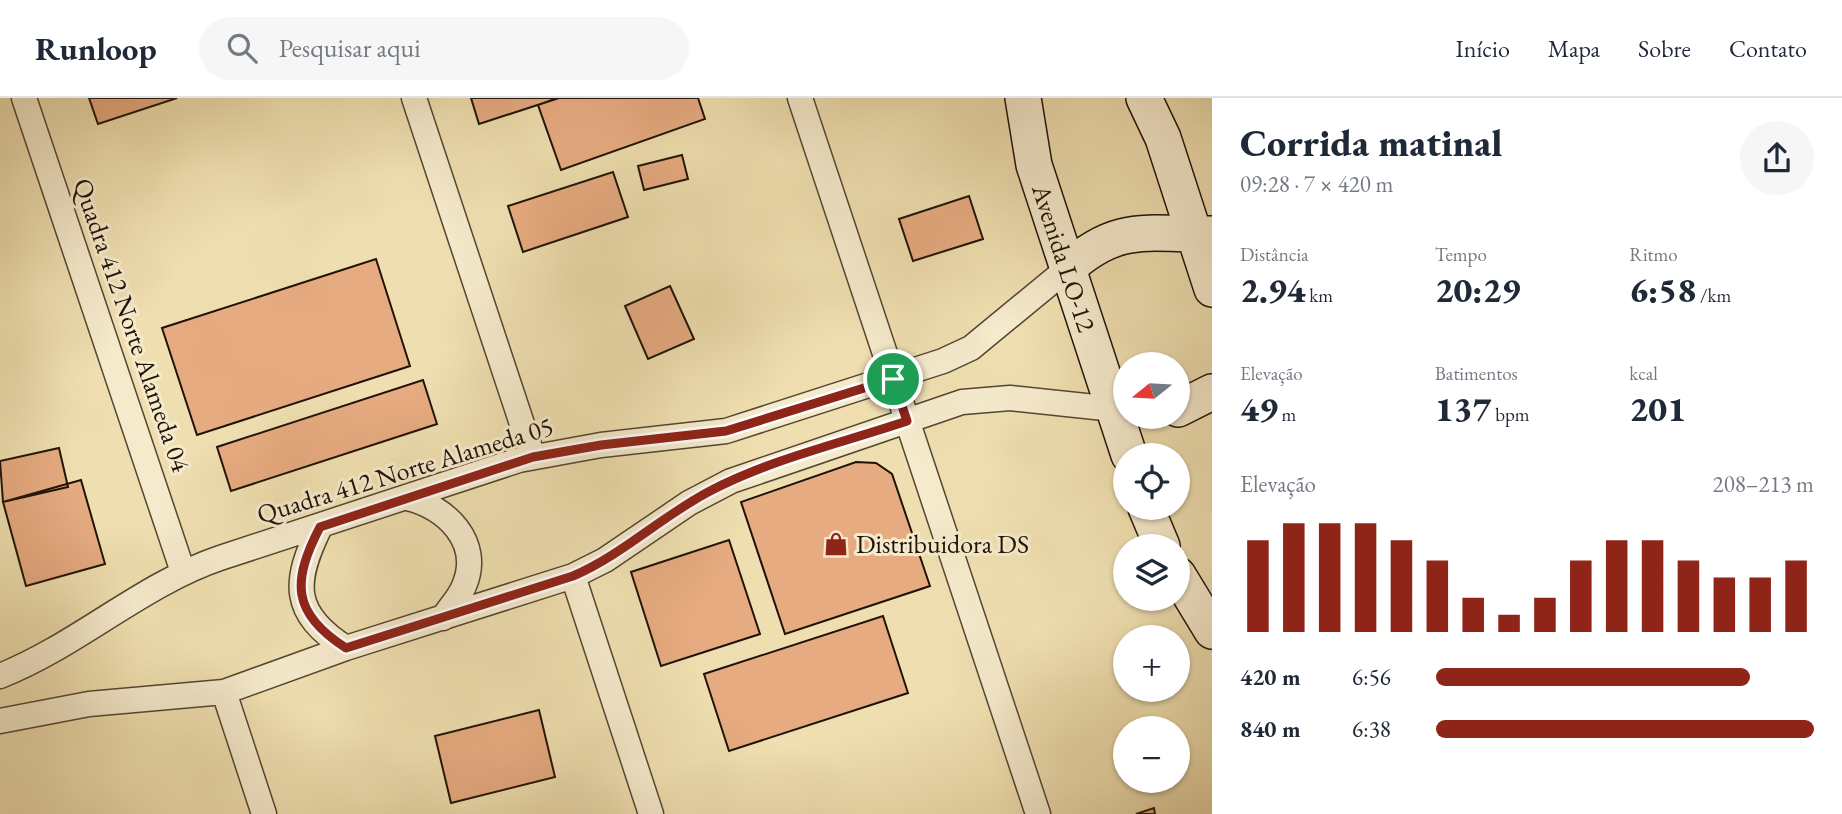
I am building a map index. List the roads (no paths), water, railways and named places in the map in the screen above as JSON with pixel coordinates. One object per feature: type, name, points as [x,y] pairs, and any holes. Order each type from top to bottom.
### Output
[{"type":"street","name":"Quadra 412 Norte Alameda 04","points":[[24,98],[183,572]]},
{"type":"street","points":[[414,98],[533,457]]},
{"type":"street","points":[[800,98],[1038,814]]},
{"type":"street","name":"Avenida LO-12","points":[[1023,98],[1034,166],[1113,393]]},
{"type":"street","points":[[1144,98],[1203,234],[1212,289]]},
{"type":"street","points":[[1068,269],[1096,246],[1114,238],[1138,232],[1203,234]]},
{"type":"street","name":"Quadra 412 Norte Alameda 05","points":[[0,676],[50,652],[183,572],[533,457],[601,445],[726,431],[893,379],[965,352],[1068,269]]},
{"type":"street","points":[[1190,403],[1212,392]]},
{"type":"street","points":[[0,721],[64,708],[224,692],[346,648],[573,576],[605,559],[689,503],[731,481],[982,398],[1010,398],[1113,409]]},
{"type":"street","points":[[407,498],[430,505],[444,513],[464,542],[466,580],[443,618]]},
{"type":"street","points":[[320,527],[302,567],[302,594],[317,626],[346,648]]},
{"type":"street","points":[[573,576],[652,814]]},
{"type":"street","points":[[1190,595],[1212,631]]},
{"type":"street","points":[[224,692],[264,814]]},
{"type":"place","name":"Distribuidora DS","points":[[836,544]]}]
